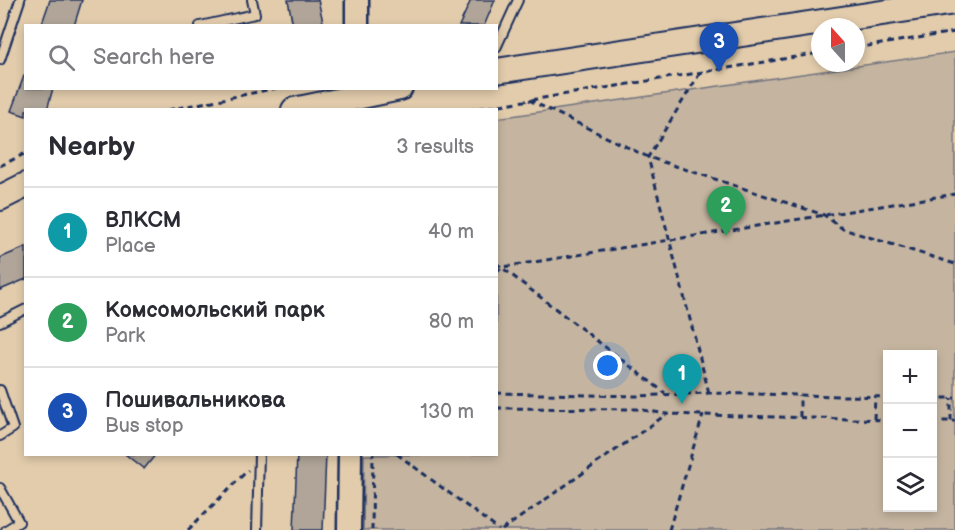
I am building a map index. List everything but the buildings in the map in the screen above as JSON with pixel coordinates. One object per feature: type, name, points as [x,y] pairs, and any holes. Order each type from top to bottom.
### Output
[{"type":"main road","points":[[357,0],[357,24]]},
{"type":"main road","points":[[498,72],[955,2]]},
{"type":"main road","points":[[304,108],[391,90]]},
{"type":"main road","points":[[0,198],[24,186]]},
{"type":"main road","points":[[349,530],[350,456]]},
{"type":"lane","points":[[0,60],[20,0]]},
{"type":"lane","points":[[209,24],[255,14],[252,0]]},
{"type":"lane","points":[[498,44],[518,0]]},
{"type":"lane","points":[[0,322],[24,310]]},
{"type":"lane","points":[[0,390],[12,428],[0,436]]},
{"type":"lane","points":[[257,530],[259,456]]},
{"type":"lane","points":[[0,488],[20,522],[6,530]]},
{"type":"path","points":[[865,47],[955,32]]},
{"type":"path","points":[[481,108],[811,55]]},
{"type":"path","points":[[700,73],[648,157],[709,393]]},
{"type":"path","points":[[178,108],[267,90]]},
{"type":"path","points":[[529,100],[648,157],[824,215],[843,229],[955,264]]},
{"type":"path","points":[[0,166],[24,154]]},
{"type":"path","points":[[498,271],[503,267],[955,194]]},
{"type":"path","points":[[498,264],[667,394]]},
{"type":"path","points":[[498,393],[636,396],[709,393],[883,397]]},
{"type":"path","points":[[800,395],[800,417]]},
{"type":"path","points":[[874,419],[875,396]]},
{"type":"path","points":[[937,398],[953,398],[953,421],[937,421]]},
{"type":"path","points":[[498,408],[637,409],[667,414],[883,420]]},
{"type":"path","points":[[400,456],[501,530],[667,414]]},
{"type":"path","points":[[669,530],[703,415]]},
{"type":"path","points":[[188,530],[231,489],[259,456]]},
{"type":"path","points":[[372,530],[373,456]]},
{"type":"shaded area","points":[[955,52],[955,530],[363,530],[364,456],[498,456],[498,118],[816,72],[865,72],[865,65]]},
{"type":"place","name":"Пошивальникова","points":[[719,72]]},
{"type":"place","name":"Комсомольский парк","points":[[726,236]]},
{"type":"place","name":"ВЛКСМ","points":[[682,404]]}]
